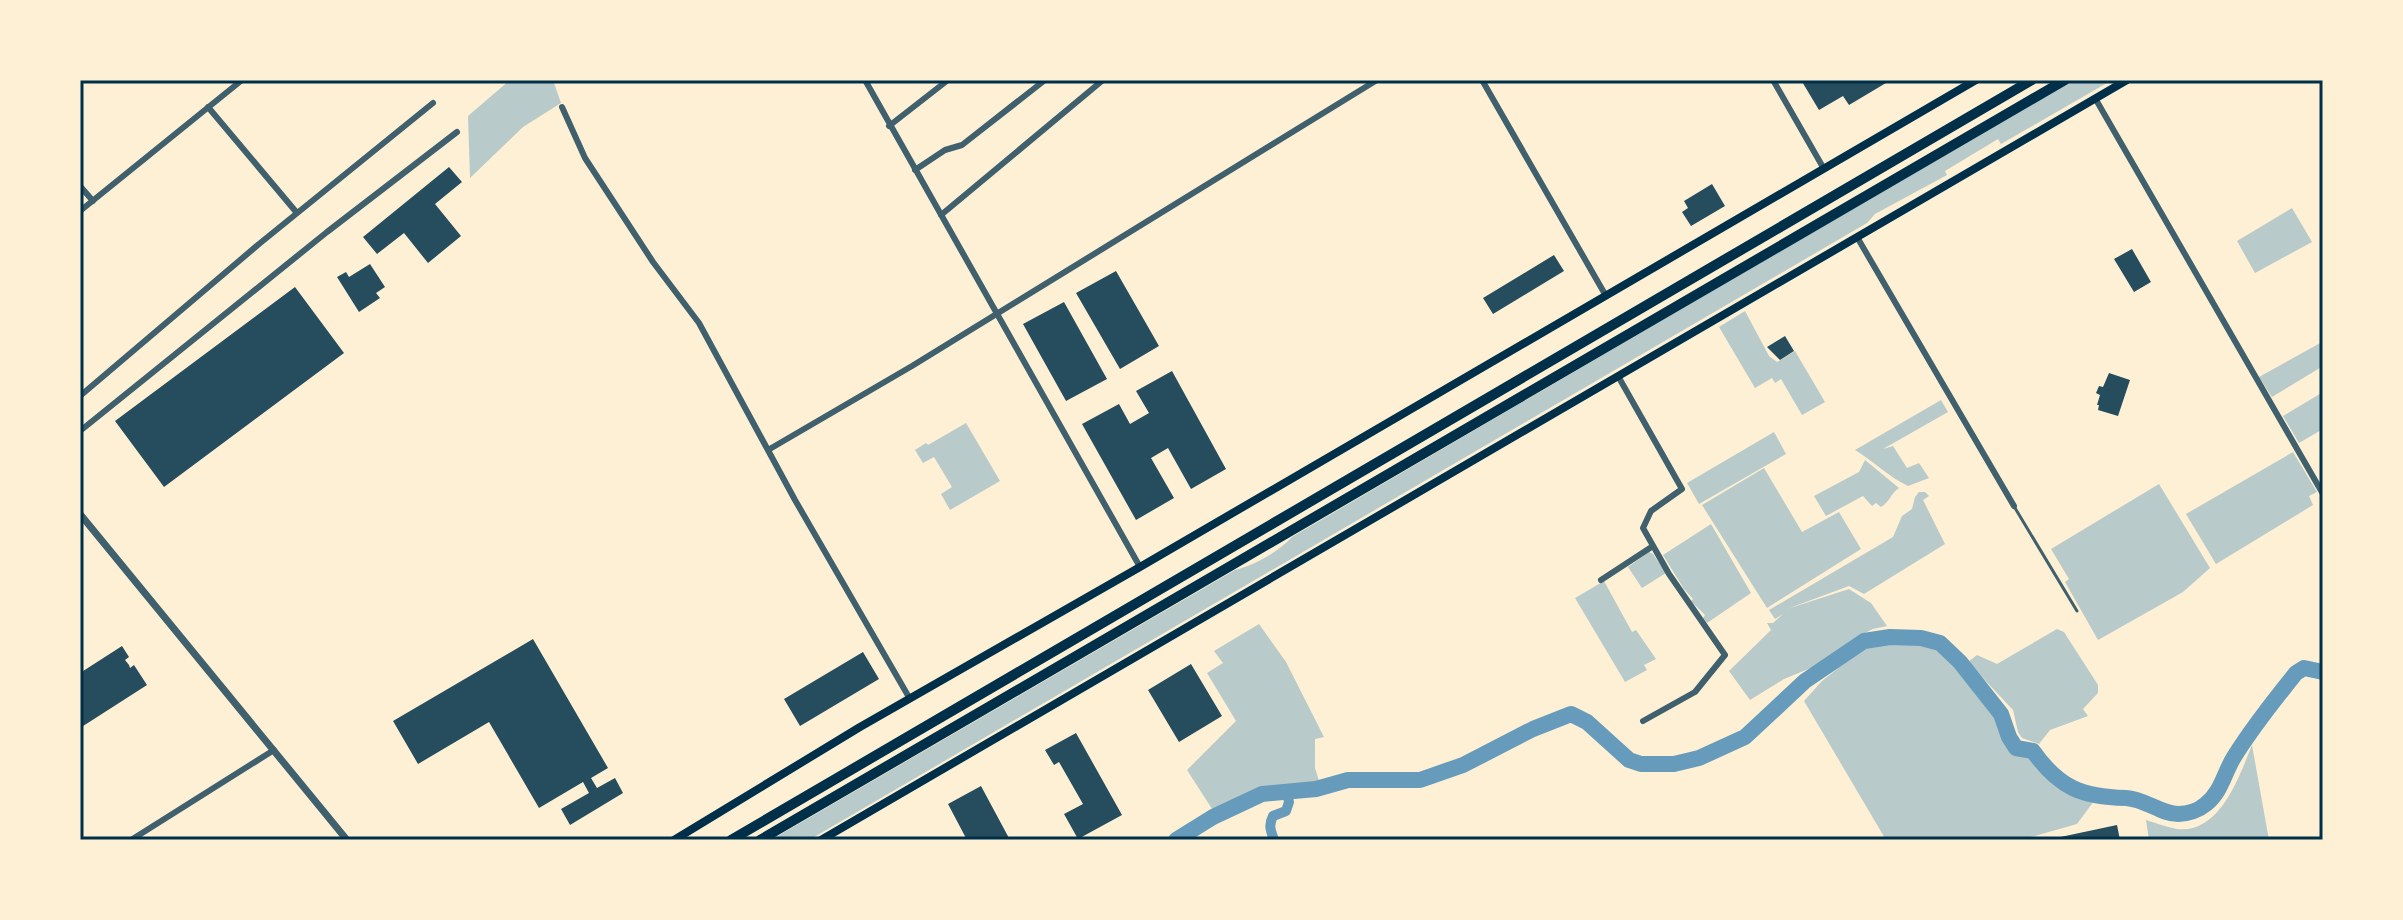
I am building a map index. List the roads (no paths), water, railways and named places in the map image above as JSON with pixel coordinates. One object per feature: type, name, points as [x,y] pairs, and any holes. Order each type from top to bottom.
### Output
[{"type":"highway","points":[[731,840],[2032,80]]},
{"type":"highway","points":[[760,840],[2065,80]]},
{"type":"main road","points":[[674,840],[811,756],[1976,80]]},
{"type":"main road","points":[[821,840],[2127,80]]},
{"type":"street","points":[[80,211],[242,80]]},
{"type":"street","points":[[865,80],[1140,567]]},
{"type":"street","points":[[889,126],[948,80]]},
{"type":"street","points":[[915,170],[945,150],[962,145],[1045,80]]},
{"type":"street","points":[[941,215],[1103,80]]},
{"type":"street","points":[[768,450],[840,410],[1377,80]]},
{"type":"street","points":[[1482,80],[1606,296]]},
{"type":"street","points":[[1773,80],[1824,169]]},
{"type":"street","points":[[2095,98],[2323,494]]},
{"type":"street","points":[[80,396],[433,103]]},
{"type":"street","points":[[208,107],[297,213]]},
{"type":"street","points":[[562,107],[585,158],[653,262],[699,323],[910,699]]},
{"type":"street","points":[[80,431],[318,239],[457,132]]},
{"type":"street","points":[[80,186],[93,201]]},
{"type":"street","points":[[1857,237],[2014,506]]},
{"type":"street","points":[[1618,376],[1682,489],[1647,516],[1643,528],[1725,655],[1695,692],[1643,721]]},
{"type":"street","points":[[80,514],[347,840]]},
{"type":"street","points":[[1601,580],[1653,546]]},
{"type":"street","points":[[131,840],[274,750]]},
{"type":"lane","points":[[2014,506],[2077,611]]},
{"type":"waterway","points":[[1176,840],[1213,817],[1262,794],[1316,789],[1348,780],[1420,780],[1463,765],[1533,729],[1571,714],[1587,722],[1629,760],[1641,764],[1674,764],[1699,758],[1745,737],[1805,681],[1864,641],[1890,637],[1921,638],[1940,643],[1960,662],[2001,714],[2016,748],[2033,751],[2062,782],[2084,792],[2133,799],[2172,813],[2186,813],[2197,810],[2216,793],[2241,746],[2296,673],[2304,668],[2323,672]]},
{"type":"waterway","points":[[1274,840],[1271,820],[1273,816],[1286,811],[1289,802],[1287,793]]}]
